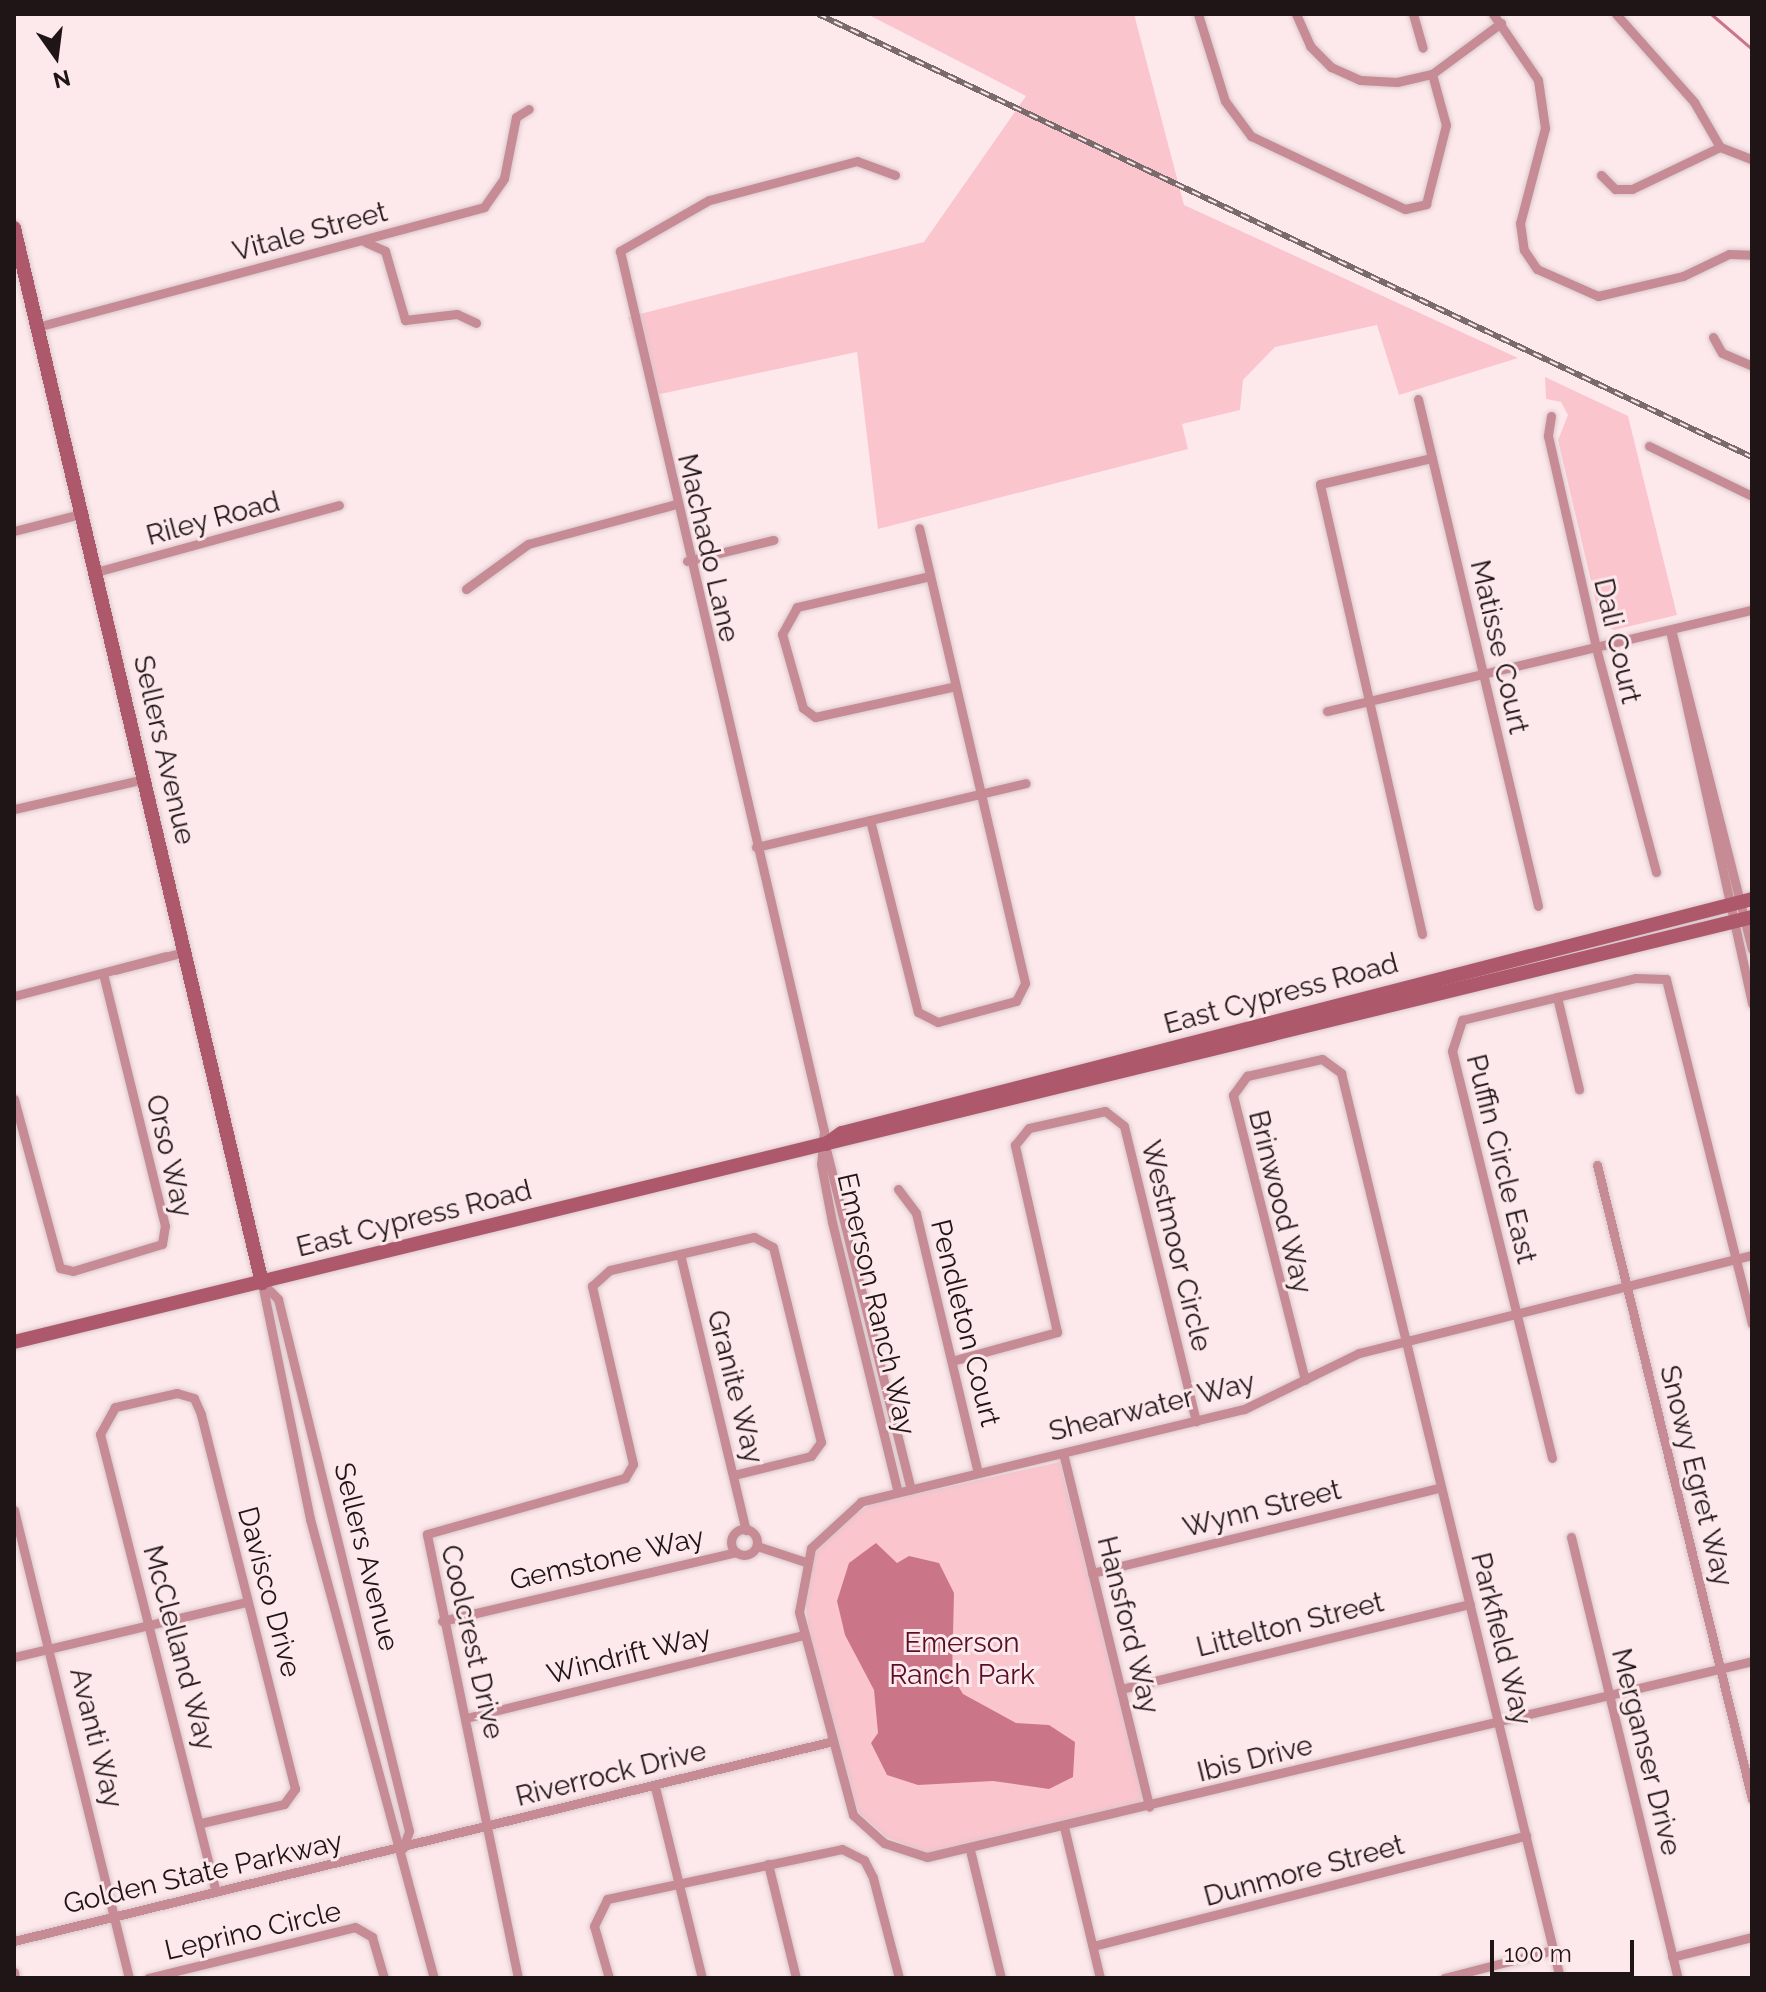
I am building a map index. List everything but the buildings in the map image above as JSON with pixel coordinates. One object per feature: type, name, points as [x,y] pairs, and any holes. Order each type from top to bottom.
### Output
[{"type":"street","points":[[1198,14],[1225,101],[1251,136],[1405,209],[1426,204],[1446,125],[1432,74]]},
{"type":"street","points":[[1296,14],[1310,46],[1331,67],[1360,80],[1432,74],[1501,23]]},
{"type":"street","points":[[1413,14],[1423,48]]},
{"type":"street","points":[[1493,14],[1538,80],[1545,128],[1520,223],[1524,250],[1537,269],[1598,296],[1683,276],[1729,254],[1752,255]]},
{"type":"street","points":[[1616,14],[1694,102],[1720,147],[1752,159]]},
{"type":"street","name":"Vitale Street","points":[[37,327],[484,207],[504,178],[516,117],[529,109]]},
{"type":"street","points":[[1601,175],[1615,189],[1632,189],[1720,147]]},
{"type":"street","name":"Machado Lane","points":[[825,1145],[687,561],[620,251],[709,200],[857,161],[895,175]]},
{"type":"street","name":"Sellers Avenue","points":[[14,228],[262,1283],[310,1519],[403,1848],[434,1978]]},
{"type":"street","points":[[362,241],[385,251],[405,320],[457,314],[476,323]]},
{"type":"street","points":[[1713,337],[1722,353],[1752,366]]},
{"type":"street","name":"Matisse Court","points":[[1418,399],[1538,906]]},
{"type":"street","name":"Dali Court","points":[[1551,416],[1548,436],[1596,648],[1656,872]]},
{"type":"street","points":[[1649,446],[1752,496]]},
{"type":"street","points":[[1422,934],[1320,484],[1432,458]]},
{"type":"street","points":[[466,589],[489,580],[528,544],[676,504]]},
{"type":"street","name":"Riley Road","points":[[96,572],[339,505]]},
{"type":"street","points":[[14,531],[80,514]]},
{"type":"street","points":[[870,820],[918,1012],[938,1022],[1008,1006],[1025,983],[919,528]]},
{"type":"street","points":[[687,561],[773,540]]},
{"type":"street","points":[[930,576],[797,607],[782,634],[803,708],[815,717],[956,686]]},
{"type":"street","points":[[1327,711],[1752,610]]},
{"type":"street","points":[[1670,630],[1740,902],[1752,1004]]},
{"type":"street","points":[[14,809],[144,779]]},
{"type":"street","points":[[756,847],[1026,783]]},
{"type":"street","name":"East Cypress Road","points":[[825,1145],[842,1133],[1740,902]]},
{"type":"street","points":[[1743,919],[1752,949]]},
{"type":"street","name":"East Cypress Road","points":[[14,1342],[1743,919]]},
{"type":"street","points":[[14,996],[184,952]]},
{"type":"street","name":"Orso Way","points":[[18,1131],[60,1268],[154,1251],[165,1234],[103,973]]},
{"type":"street","name":"Puffin Circle East","points":[[1552,1458],[1450,1040],[1462,1020],[1651,975],[1666,979],[1737,1259]]},
{"type":"street","points":[[1557,997],[1579,1089]]},
{"type":"street","name":"Brinwood Way","points":[[1305,1380],[1234,1102],[1235,1086],[1247,1076],[1314,1059],[1337,1066],[1405,1339]]},
{"type":"street","points":[[14,1099],[18,1131]]},
{"type":"street","name":"Westmoor Circle","points":[[952,1361],[1057,1332],[1015,1145],[1029,1128],[1105,1111],[1124,1126],[1196,1421]]},
{"type":"street","name":"Emerson Ranch Way","points":[[825,1145],[911,1489]]},
{"type":"street","name":"Emerson Ranch Way","points":[[825,1145],[821,1164],[832,1222],[898,1492]]},
{"type":"street","name":"Snowy Egret Way","points":[[1597,1165],[1752,1799]]},
{"type":"street","name":"Pendleton Court","points":[[898,1189],[916,1213],[978,1473]]},
{"type":"street","points":[[680,1254],[768,1239],[821,1442],[811,1456],[734,1475]]},
{"type":"street","name":"Coolcrest Drive","points":[[518,1978],[492,1826],[425,1542],[433,1529],[612,1485],[630,1471],[592,1293],[597,1279],[680,1254]]},
{"type":"street","name":"Granite Way","points":[[680,1254],[746,1530]]},
{"type":"street","name":"Shearwater Way","points":[[806,1562],[835,1520],[861,1502],[1269,1401],[1305,1380],[1405,1339],[1752,1255]]},
{"type":"street","points":[[1737,1259],[1752,1323]]},
{"type":"street","name":"Sellers Avenue","points":[[262,1283],[278,1299],[409,1831],[403,1848]]},
{"type":"street","name":"Parkfield Way","points":[[1405,1339],[1560,1978]]},
{"type":"street","name":"Davisco Drive","points":[[105,1416],[115,1407],[177,1393],[194,1398],[295,1789],[284,1804],[201,1823]]},
{"type":"street","name":"McClelland Way","points":[[105,1416],[100,1434],[153,1624],[216,1892]]},
{"type":"street","name":"Hansford Way","points":[[1063,1453],[1149,1807]]},
{"type":"street","name":"Wynn Street","points":[[1092,1573],[1441,1487]]},
{"type":"street","name":"Avanti Way","points":[[14,1510],[52,1648],[129,1978]]},
{"type":"street","points":[[736,1552],[732,1537],[746,1530],[757,1546],[806,1562],[803,1635],[829,1742]]},
{"type":"street","name":"Merganser Drive","points":[[1571,1537],[1678,1978]]},
{"type":"street","name":"Gemstone Way","points":[[442,1621],[736,1552],[748,1555],[757,1546]]},
{"type":"street","points":[[14,1657],[246,1602]]},
{"type":"street","name":"Littelton Street","points":[[1121,1689],[1470,1604]]},
{"type":"street","name":"Windrift Way","points":[[466,1718],[803,1635]]},
{"type":"street","name":"Ibis Drive","points":[[829,1742],[853,1815],[884,1843],[927,1857],[970,1850],[1752,1661]]},
{"type":"street","name":"Riverrock Drive","points":[[403,1848],[829,1742]]},
{"type":"street","points":[[655,1787],[702,1978]]},
{"type":"street","points":[[1064,1827],[1100,1978]]},
{"type":"street","name":"Dunmore Street","points":[[1093,1946],[1526,1836]]},
{"type":"street","name":"Golden State Parkway","points":[[14,1941],[403,1848]]},
{"type":"street","points":[[609,1978],[596,1910],[607,1899],[842,1849],[864,1860],[899,1978]]},
{"type":"street","points":[[970,1850],[1001,1978]]},
{"type":"street","points":[[768,1864],[796,1978]]},
{"type":"street","name":"Leprino Circle","points":[[148,1978],[355,1927],[372,1937],[384,1978]]},
{"type":"street","points":[[1672,1957],[1752,1937]]},
{"type":"street","points":[[1444,1978],[1553,1950]]},
{"type":"street","points":[[14,1972],[15,1978]]},
{"type":"green space","points":[[867,14],[1134,14],[1184,205],[1518,358],[1399,395],[1377,325],[1275,347],[1243,380],[1240,410],[1182,424],[1188,449],[878,529],[857,352],[651,396],[628,317],[924,242],[1026,96]]},
{"type":"green space","points":[[1545,377],[1628,416],[1677,615],[1614,630],[1601,624],[1558,440],[1568,415],[1561,402],[1546,399]]},
{"type":"green space","name":"Emerson Ranch Park","points":[[1060,1462],[1144,1798],[1133,1808],[926,1853],[886,1837],[859,1813],[849,1786],[809,1634],[805,1597],[811,1558],[836,1526],[871,1504]]},
{"type":"shaded area","points":[[876,1543],[897,1563],[909,1556],[939,1563],[954,1593],[952,1676],[963,1694],[1016,1723],[1049,1725],[1075,1742],[1073,1777],[1049,1789],[993,1781],[918,1785],[887,1775],[871,1743],[878,1733],[874,1690],[845,1635],[837,1601],[849,1563]]},
{"type":"waterway","points":[[1711,14],[1752,49]]},
{"type":"railway","points":[[818,14],[1752,457]]}]
